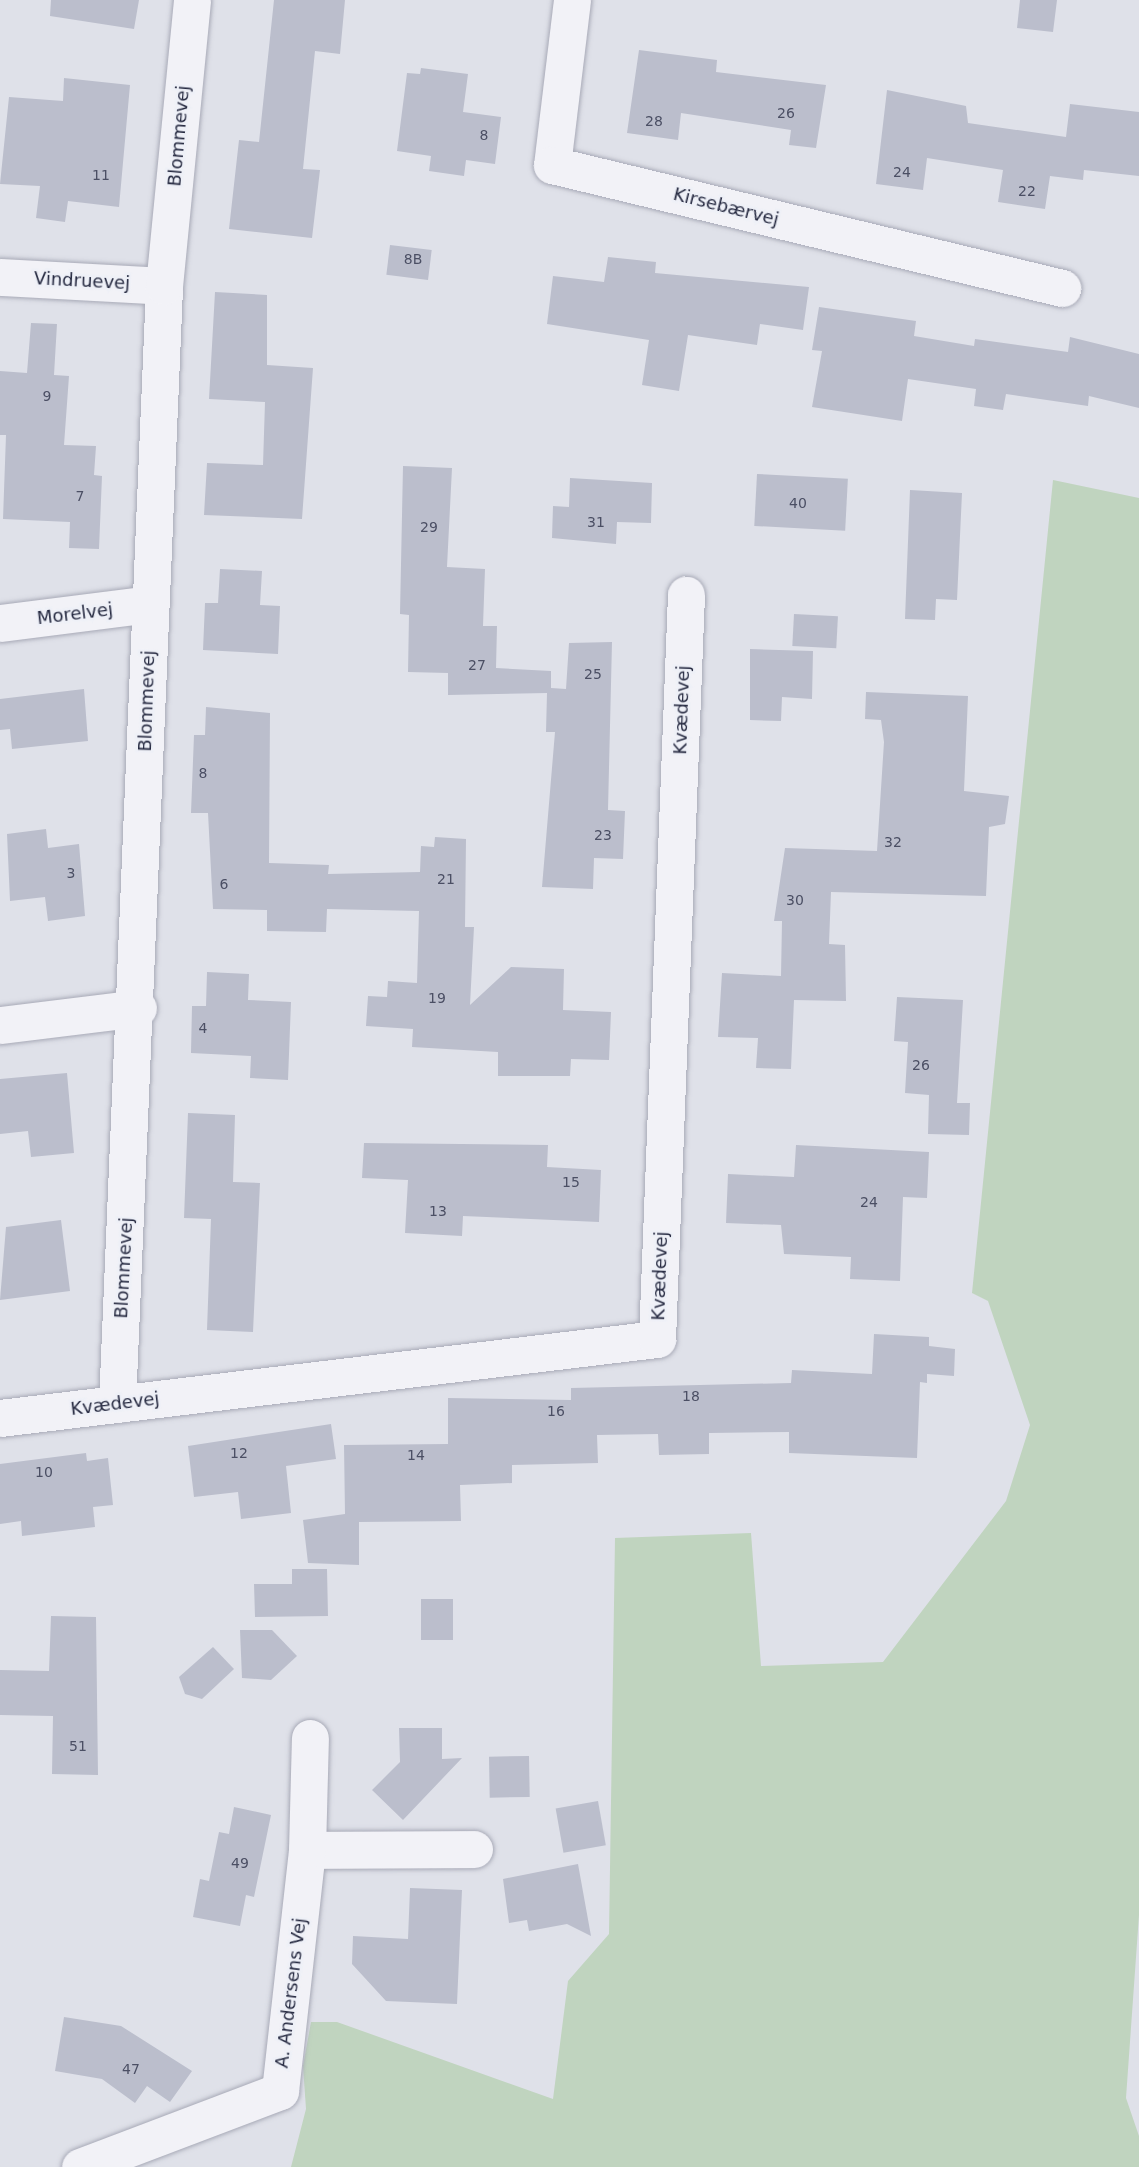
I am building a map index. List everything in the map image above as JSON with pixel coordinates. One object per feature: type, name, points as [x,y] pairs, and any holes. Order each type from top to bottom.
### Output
[{"type":"street","name":"Blommevej","points":[[117,1404],[138,1008],[150,604],[164,286],[192,0]]},
{"type":"street","name":"Kirsebærvej","points":[[572,0],[551,165],[1062,288]]},
{"type":"street","name":"Vindruevej","points":[[0,277],[164,286]]},
{"type":"street","name":"Kvædevej","points":[[0,1418],[657,1339],[686,594]]},
{"type":"street","name":"Morelvej","points":[[0,623],[150,604]]},
{"type":"street","points":[[0,1025],[138,1008]]},
{"type":"street","name":"A. Andersens Vej","points":[[79,2167],[280,2091],[307,1850],[310,1738]]},
{"type":"street","points":[[307,1850],[474,1849]]},
{"type":"green space","points":[[1053,480],[1139,498],[1139,1915],[1126,2098],[1139,2136],[1139,2167],[291,2167],[306,2109],[303,2066],[311,2022],[337,2022],[553,2099],[568,1981],[609,1934],[615,1538],[751,1533],[761,1666],[883,1662],[1006,1501],[1030,1425],[988,1301],[972,1293]]},
{"type":"building","points":[[51,0],[139,0],[134,29],[50,16]]},
{"type":"building","points":[[274,0],[345,0],[340,54],[315,51],[303,169],[320,170],[312,238],[229,229],[239,140],[259,142]]},
{"type":"building","points":[[1020,0],[1057,0],[1053,32],[1017,28]]},
{"type":"building","points":[[639,50],[717,60],[716,72],[826,85],[816,148],[789,145],[791,130],[681,113],[678,140],[627,133]]},
{"type":"building","points":[[421,68],[468,74],[463,112],[501,117],[495,164],[466,160],[464,176],[429,171],[431,156],[397,151],[407,73],[420,74]]},
{"type":"building","points":[[64,78],[130,85],[119,207],[68,201],[65,222],[36,218],[40,186],[0,184],[9,97],[63,101]]},
{"type":"building","points":[[887,90],[966,106],[968,123],[1066,137],[1070,104],[1139,112],[1139,176],[1084,170],[1083,180],[1050,176],[1045,209],[998,202],[1003,170],[927,158],[923,190],[876,184]]},
{"type":"building","points":[[390,245],[432,250],[428,280],[386,275]]},
{"type":"building","points":[[608,257],[656,262],[655,273],[809,287],[803,330],[760,324],[757,345],[688,335],[679,391],[642,385],[649,340],[547,324],[553,276],[604,282]]},
{"type":"building","points":[[215,292],[267,295],[267,365],[313,368],[302,519],[204,515],[207,463],[263,465],[265,402],[209,399]]},
{"type":"building","points":[[819,307],[916,321],[914,336],[974,346],[975,339],[1068,352],[1070,337],[1139,354],[1139,408],[1089,396],[1088,406],[1006,394],[1003,410],[974,406],[976,389],[908,379],[902,421],[812,407],[822,351],[812,350]]},
{"type":"building","points":[[31,323],[57,324],[54,375],[69,376],[64,445],[96,446],[94,475],[102,476],[99,549],[69,548],[70,522],[3,519],[6,435],[0,435],[0,371],[27,373]]},
{"type":"building","points":[[403,466],[452,468],[447,567],[485,569],[483,626],[497,626],[496,668],[551,671],[551,688],[566,689],[569,643],[612,642],[608,810],[625,811],[623,859],[594,858],[593,889],[542,887],[555,732],[546,732],[547,693],[448,695],[448,673],[408,672],[409,615],[400,614]]},
{"type":"building","points":[[757,474],[848,479],[845,531],[754,526]]},
{"type":"building","points":[[570,478],[652,483],[651,523],[617,522],[616,544],[552,538],[553,506],[569,507]]},
{"type":"building","points":[[910,490],[962,493],[957,600],[936,599],[935,620],[905,619]]},
{"type":"building","points":[[220,569],[262,571],[260,605],[280,606],[278,654],[203,650],[205,603],[218,603]]},
{"type":"building","points":[[794,614],[838,616],[836,648],[792,646]]},
{"type":"building","points":[[750,649],[813,651],[812,699],[782,697],[781,721],[750,720]]},
{"type":"building","points":[[84,689],[88,741],[12,749],[10,729],[0,730],[0,699]]},
{"type":"building","points":[[866,692],[968,696],[964,791],[1009,796],[1005,824],[989,827],[986,896],[831,892],[829,944],[845,945],[846,1001],[794,1000],[791,1069],[756,1068],[758,1038],[718,1037],[722,973],[781,976],[782,921],[774,921],[785,848],[877,851],[884,742],[881,720],[865,719]]},
{"type":"building","points":[[206,707],[270,713],[269,863],[329,865],[328,874],[420,872],[421,846],[434,847],[435,837],[466,839],[465,927],[474,927],[470,1005],[511,967],[564,969],[563,1010],[611,1012],[609,1060],[571,1059],[570,1076],[498,1076],[498,1052],[412,1047],[413,1029],[366,1026],[368,996],[387,997],[388,981],[417,983],[419,911],[327,909],[326,932],[267,931],[267,910],[213,909],[208,813],[191,813],[194,735],[205,735]]},
{"type":"building","points":[[46,829],[48,848],[79,844],[85,916],[48,921],[45,897],[10,901],[7,834]]},
{"type":"building","points":[[207,972],[249,974],[248,1000],[291,1002],[288,1080],[250,1078],[251,1056],[191,1053],[192,1006],[206,1006]]},
{"type":"building","points":[[897,997],[963,1000],[957,1103],[970,1103],[969,1135],[928,1134],[929,1095],[905,1093],[908,1042],[894,1041]]},
{"type":"building","points":[[67,1073],[74,1153],[31,1157],[28,1131],[0,1134],[0,1079]]},
{"type":"building","points":[[188,1113],[235,1115],[233,1182],[260,1183],[253,1332],[207,1330],[211,1219],[184,1218]]},
{"type":"building","points":[[364,1143],[548,1145],[547,1167],[601,1170],[599,1222],[463,1216],[462,1236],[405,1233],[408,1180],[362,1178]]},
{"type":"building","points":[[796,1145],[929,1152],[927,1198],[903,1197],[900,1281],[850,1279],[851,1257],[784,1254],[781,1225],[726,1223],[728,1174],[794,1177]]},
{"type":"building","points":[[61,1220],[70,1291],[0,1300],[6,1227]]},
{"type":"building","points":[[874,1334],[929,1337],[929,1346],[955,1349],[954,1376],[927,1374],[927,1383],[920,1382],[917,1458],[789,1453],[789,1432],[709,1433],[709,1454],[659,1455],[658,1434],[597,1435],[598,1463],[512,1465],[512,1483],[460,1485],[461,1521],[359,1522],[359,1565],[308,1563],[303,1520],[345,1514],[344,1445],[448,1444],[448,1398],[571,1400],[571,1388],[791,1383],[792,1370],[872,1374]]},
{"type":"building","points":[[331,1424],[336,1459],[286,1466],[291,1513],[241,1519],[238,1492],[194,1497],[188,1446]]},
{"type":"building","points":[[86,1453],[87,1461],[108,1458],[113,1505],[93,1507],[95,1527],[22,1536],[21,1521],[0,1524],[0,1464]]},
{"type":"building","points":[[292,1569],[327,1569],[328,1616],[255,1617],[254,1584],[292,1584]]},
{"type":"building","points":[[421,1599],[453,1599],[453,1640],[421,1640]]},
{"type":"building","points":[[51,1616],[96,1617],[98,1775],[52,1774],[53,1716],[0,1715],[0,1670],[49,1671]]},
{"type":"building","points":[[240,1630],[272,1630],[297,1656],[271,1680],[242,1678]]},
{"type":"building","points":[[213,1647],[234,1669],[202,1699],[185,1694],[179,1677]]},
{"type":"building","points":[[399,1728],[442,1728],[442,1759],[462,1758],[403,1820],[372,1790],[400,1762]]},
{"type":"building","points":[[529,1756],[530,1797],[490,1798],[489,1757]]},
{"type":"building","points":[[598,1801],[606,1845],[563,1853],[556,1808]]},
{"type":"building","points":[[234,1807],[271,1815],[254,1897],[246,1895],[240,1926],[193,1917],[200,1879],[209,1881],[219,1832],[229,1834]]},
{"type":"building","points":[[578,1864],[591,1936],[567,1924],[529,1931],[527,1920],[509,1923],[503,1879]]},
{"type":"building","points":[[410,1888],[462,1890],[457,2004],[386,2001],[352,1964],[353,1936],[408,1939]]},
{"type":"building","points":[[64,2017],[121,2026],[192,2071],[170,2102],[147,2086],[135,2103],[102,2079],[55,2071]]}]
